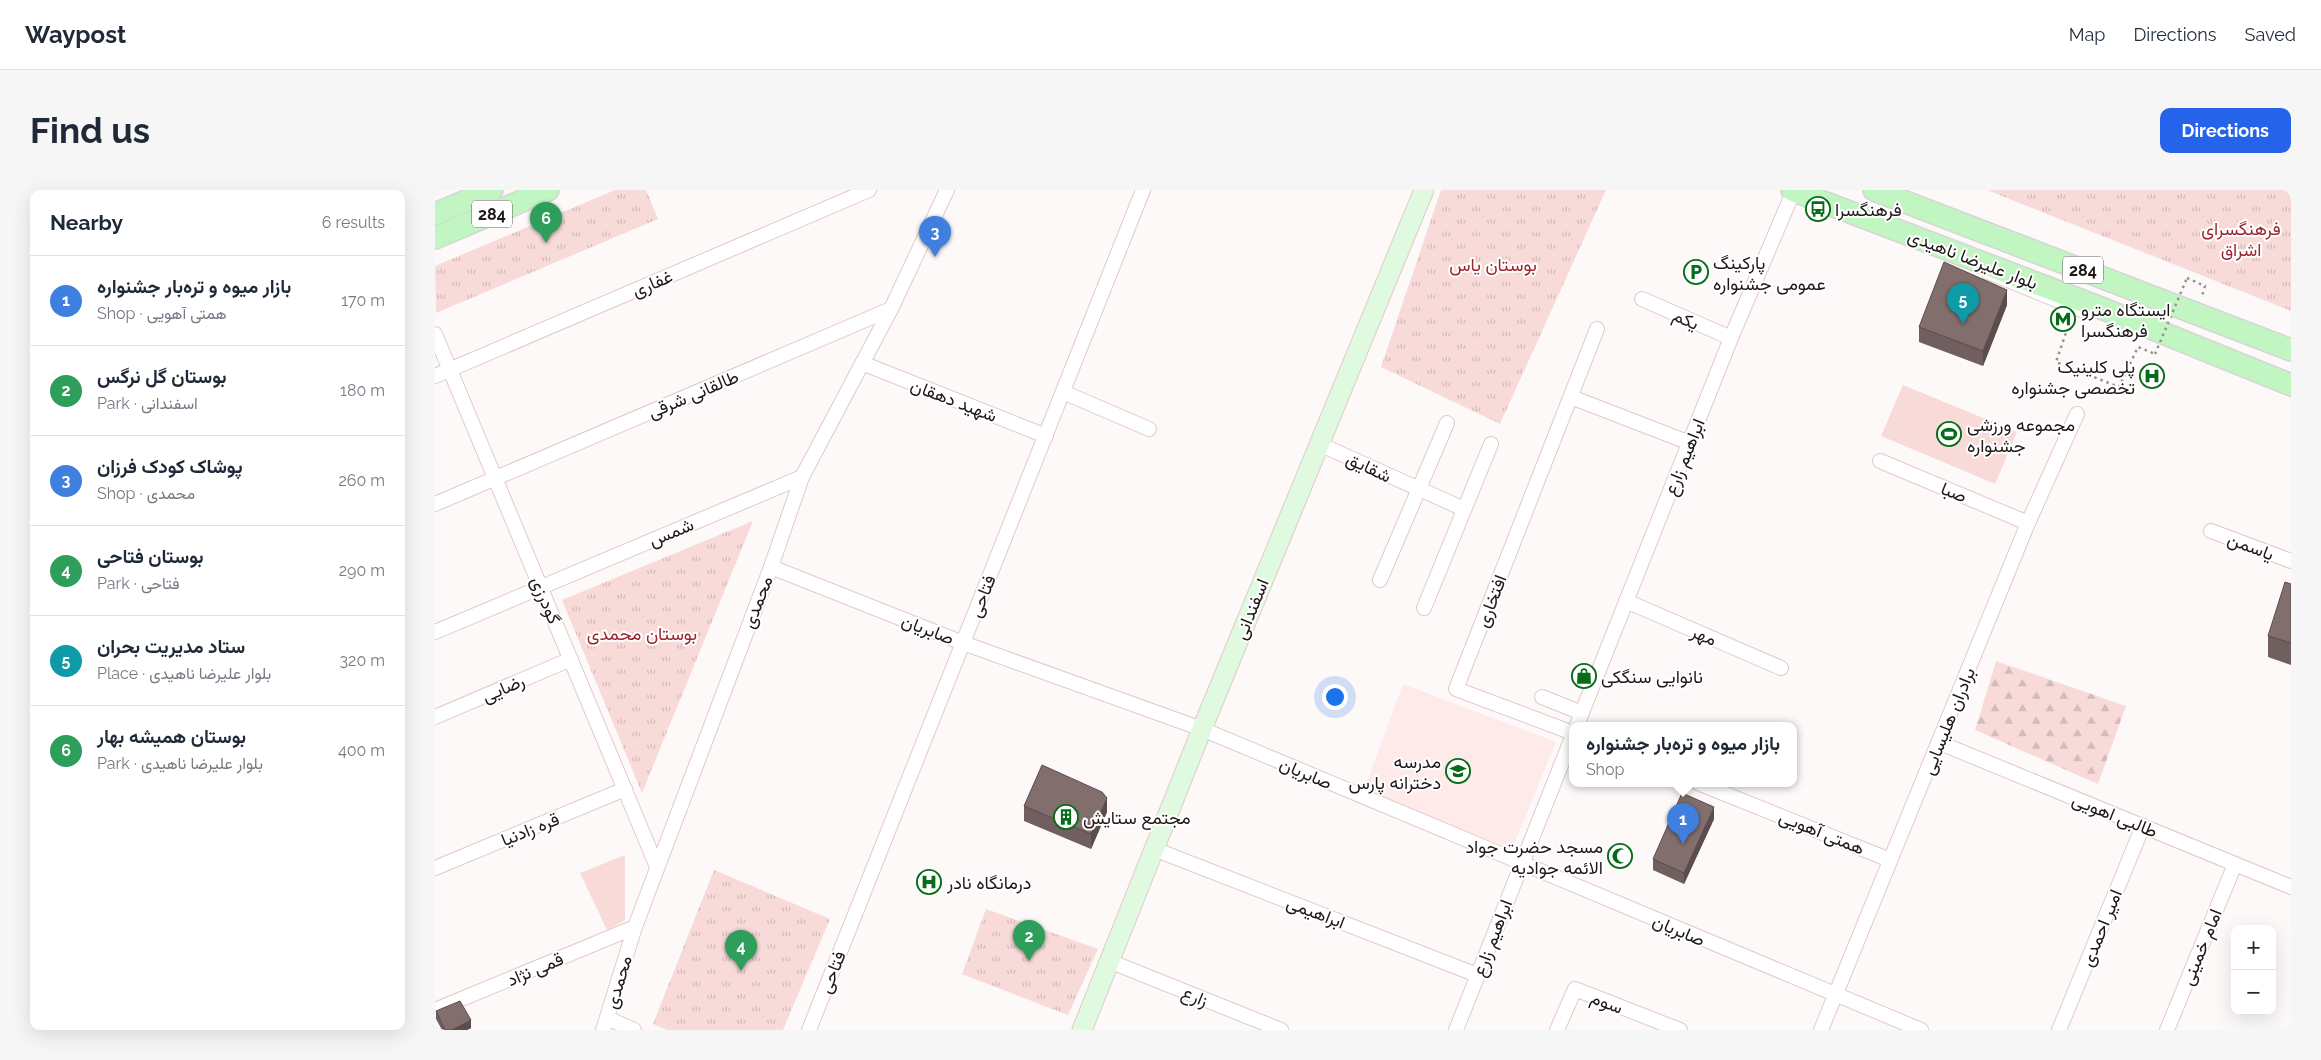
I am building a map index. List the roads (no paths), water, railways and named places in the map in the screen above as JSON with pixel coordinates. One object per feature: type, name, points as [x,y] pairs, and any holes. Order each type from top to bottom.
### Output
[{"type":"main road","name":"284","points":[[435,214],[492,190]]},
{"type":"main road","name":"284","points":[[435,238],[548,190]]},
{"type":"main road","name":"اسفندانی","points":[[1082,1030],[1201,729],[1424,190]]},
{"type":"main road","name":"بلوار علیرضا ناهیدی","points":[[1793,190],[2101,308],[2291,385]]},
{"type":"main road","name":"بلوار علیرضا ناهیدی","points":[[1874,190],[2291,350]]},
{"type":"street","name":"غفاری","points":[[435,376],[869,190]]},
{"type":"street","name":"محمدی","points":[[605,1024],[635,927],[771,567],[802,477],[891,309],[947,190]]},
{"type":"street","name":"فتاحی","points":[[809,1030],[1143,190]]},
{"type":"street","name":"ابراهیم زارع","points":[[1579,719],[1731,338],[1793,190]]},
{"type":"street","name":"یکم","points":[[1642,300],[1731,338]]},
{"type":"street","name":"طالقانی شرقی","points":[[435,504],[891,309]]},
{"type":"street","name":"افتخاری","points":[[1569,732],[1456,689],[1597,329]]},
{"type":"street","name":"گودرزی","points":[[435,334],[657,867]]},
{"type":"street","name":"شهید دهقان","points":[[863,364],[1046,436]]},
{"type":"street","points":[[1063,392],[1149,429]]},
{"type":"street","points":[[1571,397],[1689,443]]},
{"type":"street","name":"برادران هلیسایی","points":[[1821,1030],[1940,743],[2028,523],[2077,414]]},
{"type":"street","points":[[1380,580],[1447,423]]},
{"type":"street","name":"شقایق","points":[[1319,444],[1464,509]]},
{"type":"street","points":[[1424,608],[1491,444]]},
{"type":"street","name":"صبا","points":[[1880,462],[2028,523]]},
{"type":"street","name":"شمس","points":[[435,632],[802,477]]},
{"type":"street","name":"یاسمن","points":[[2211,531],[2291,561]]},
{"type":"street","name":"صابریان","points":[[771,567],[963,643],[1201,729],[1921,1030]]},
{"type":"street","name":"مهر","points":[[1626,601],[1781,668]]},
{"type":"street","name":"رضایی","points":[[435,717],[571,659]]},
{"type":"street","points":[[1541,697],[1579,719]]},
{"type":"street","name":"طالبی اهویی","points":[[1940,743],[2291,887]]},
{"type":"street","name":"ابراهیم زارع","points":[[1455,1030],[1569,744]]},
{"type":"street","name":"همتی آهویی","points":[[1708,787],[1890,860]]},
{"type":"street","name":"قره زادنیا","points":[[435,868],[625,789]]},
{"type":"street","name":"امیر احمدی","points":[[2059,1030],[2143,826]]},
{"type":"street","name":"ابراهیمی","points":[[1154,849],[1477,975]]},
{"type":"street","name":"امام خمینی","points":[[2167,1030],[2235,864]]},
{"type":"street","name":"قمی نژاد","points":[[435,1010],[635,927]]},
{"type":"street","name":"زارع","points":[[1109,961],[1281,1030]]},
{"type":"street","name":"سوم","points":[[1557,1030],[1575,989],[1655,1026],[1680,1030]]},
{"type":"street","points":[[605,1024],[634,1030]]},
{"type":"lane","points":[[1928,242],[1956,263]]},
{"type":"lane","points":[[1981,273],[2081,314],[2092,313],[2101,308]]},
{"type":"place","name":"فرهنگسرا","points":[[1818,209]]},
{"type":"place","name":"بوستان همیشه بهار","points":[[546,243]]},
{"type":"place","name":"پوشاک کودک فرزان","points":[[935,257]]},
{"type":"place","name":"پارکینگ عمومی جشنواره","points":[[1696,272]]},
{"type":"place","name":"ایستگاه مترو فرهنگسرا","points":[[2063,319]]},
{"type":"place","name":"ستاد مدیریت بحران","points":[[1963,324]]},
{"type":"place","name":"پلی کلینیک تخصصی جشنواره","points":[[2152,376]]},
{"type":"place","name":"مجموعه ورزشی جشنواره","points":[[1949,434]]},
{"type":"place","name":"نانوایی سنگکی","points":[[1584,676]]},
{"type":"place","name":"مدرسه دخترانه پارس","points":[[1458,771]]},
{"type":"place","name":"مجتمع ستایش","points":[[1066,817]]},
{"type":"place","name":"بازار میوه و تره‌بار جشنواره","points":[[1683,844]]},
{"type":"place","name":"مسجد حضرت جواد الائمه جوادیه","points":[[1620,856]]},
{"type":"place","name":"درمانگاه نادر","points":[[929,882]]},
{"type":"place","name":"بوستان گل نرگس","points":[[1029,961]]},
{"type":"place","name":"بوستان فتاحی","points":[[741,971]]},
{"type":"park label","name":"فرهنگسرای اشراق","points":[[2241,238]]},
{"type":"park label","name":"بوستان یاس","points":[[1493,264]]},
{"type":"park label","name":"بوستان محمدی","points":[[642,633]]}]
